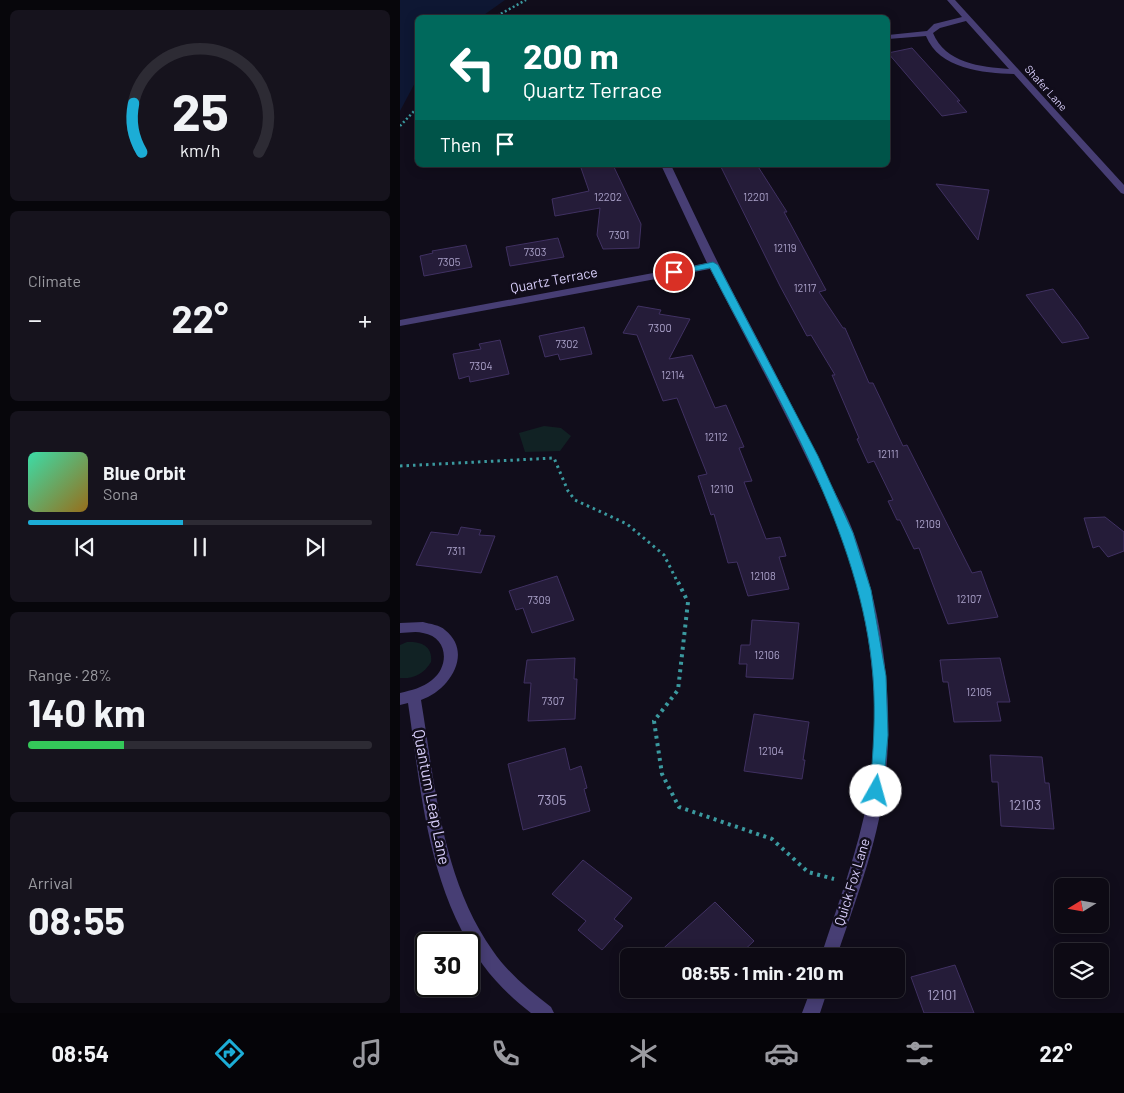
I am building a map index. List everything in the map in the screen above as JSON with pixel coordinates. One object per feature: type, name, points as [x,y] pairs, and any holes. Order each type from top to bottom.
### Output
[{"type":"street","name":"Shafer Lane","points":[[951,0],[1124,192]]},
{"type":"street","points":[[890,37],[929,33],[937,26],[967,18]]},
{"type":"street","points":[[929,33],[935,46],[953,59],[982,69],[1016,72]]},
{"type":"street","name":"Quick Fox Lane","points":[[667,167],[713,265],[812,456],[847,533],[865,590],[880,676],[881,735],[874,809],[832,948]]},
{"type":"street","name":"Quartz Terrace","points":[[400,323],[713,265]]},
{"type":"street","name":"Quantum Leap Lane","points":[[400,628],[418,626],[434,630],[446,638],[452,650],[452,664],[445,678],[431,690],[407,699],[444,867],[487,957],[521,994],[545,1013]]},
{"type":"street","points":[[811,1013],[816,998]]},
{"type":"path","points":[[498,15],[526,0]]},
{"type":"path","points":[[400,126],[415,111]]},
{"type":"path","points":[[400,466],[554,458],[568,491],[575,500],[627,524],[664,555],[688,602],[678,690],[654,721],[662,774],[679,807],[772,839],[808,872],[852,883]]},
{"type":"shaded area","points":[[544,426],[561,428],[571,436],[560,451],[525,452],[519,433]]},
{"type":"shaded area","points":[[407,642],[417,642],[428,648],[431,662],[418,675],[400,678],[400,645]]},
{"type":"water","points":[[400,0],[505,0],[484,15],[415,15],[415,83],[400,111]]},
{"type":"building","points":[[912,48],[960,101],[957,101],[967,112],[942,116],[890,55],[890,53]]},
{"type":"building","points":[[581,167],[614,167],[641,224],[639,248],[603,249],[597,235],[600,208],[555,216],[552,199],[589,191]]},
{"type":"building","points":[[721,167],[758,167],[787,212],[784,212],[826,290],[819,292],[843,328],[845,328],[869,383],[873,383],[903,446],[907,445],[972,573],[981,571],[998,617],[948,624],[919,548],[914,549],[900,520],[897,520],[888,501],[893,500],[874,461],[868,463],[857,439],[859,438],[832,375],[835,375],[811,335],[807,336]]},
{"type":"building","points":[[936,184],[989,190],[978,240]]},
{"type":"building","points":[[558,238],[564,257],[510,266],[506,247]]},
{"type":"building","points":[[466,245],[472,267],[424,276],[420,256],[433,253],[432,251]]},
{"type":"building","points":[[1053,289],[1089,338],[1062,343],[1026,295]]},
{"type":"building","points":[[638,306],[661,310],[659,314],[690,319],[669,359],[692,355],[715,408],[726,405],[744,447],[739,448],[752,481],[744,482],[766,539],[780,537],[786,556],[779,557],[789,589],[748,596],[737,562],[728,563],[714,514],[711,515],[698,476],[707,474],[677,398],[663,401],[637,335],[623,333]]},
{"type":"building","points":[[584,327],[592,354],[560,360],[558,354],[545,357],[539,336]]},
{"type":"building","points":[[500,340],[509,374],[470,382],[469,376],[459,379],[453,354],[481,349],[479,344]]},
{"type":"building","points":[[1105,517],[1124,532],[1124,551],[1108,557],[1099,546],[1093,548],[1084,518]]},
{"type":"building","points":[[461,527],[481,530],[479,535],[495,536],[481,573],[416,565],[431,532],[458,535]]},
{"type":"building","points":[[557,576],[574,620],[532,633],[523,608],[516,610],[509,591]]},
{"type":"building","points":[[752,620],[799,623],[793,679],[746,677],[747,664],[739,664],[741,645],[750,645]]},
{"type":"building","points":[[575,658],[574,679],[577,679],[575,719],[528,721],[531,683],[524,683],[527,660]]},
{"type":"building","points":[[1000,658],[1010,702],[997,702],[1001,721],[954,722],[948,682],[943,682],[940,660]]},
{"type":"building","points":[[754,714],[809,722],[802,779],[744,771]]},
{"type":"building","points":[[565,748],[570,770],[581,766],[587,788],[584,789],[590,811],[523,830],[508,764]]},
{"type":"building","points":[[990,755],[1042,757],[1045,783],[1049,783],[1054,829],[1001,826],[998,782],[992,782]]},
{"type":"building","points":[[583,860],[632,898],[614,919],[623,926],[602,950],[578,930],[586,921],[552,894]]},
{"type":"building","points":[[715,902],[754,941],[747,948],[664,948]]},
{"type":"building","points":[[955,965],[974,1013],[924,1013],[911,977]]},
{"type":"route","points":[[674,272],[713,265],[751,335],[812,456],[847,533],[865,590],[880,676],[881,735],[876,791]]}]
